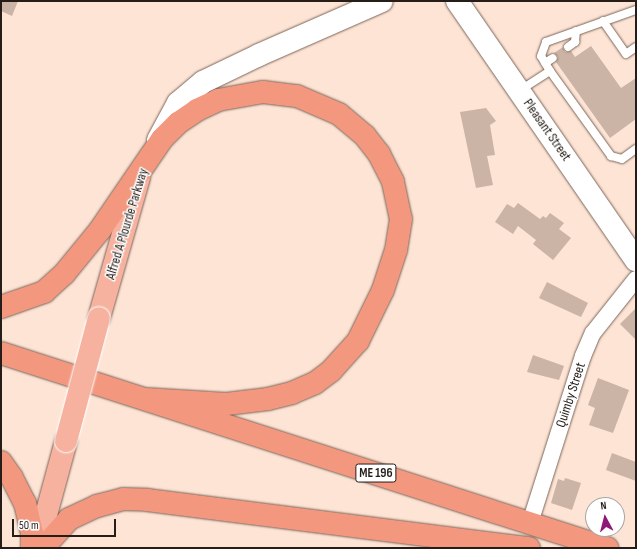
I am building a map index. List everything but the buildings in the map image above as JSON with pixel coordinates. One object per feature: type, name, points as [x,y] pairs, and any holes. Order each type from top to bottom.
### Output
[{"type":"highway","points":[[1,307],[44,292],[64,274],[100,230],[149,157],[178,123],[218,100],[263,92],[297,96],[339,114],[365,136],[387,168],[395,189],[401,219],[394,256],[383,290],[358,341],[336,366],[315,383],[274,398],[226,404],[145,398]]},
{"type":"highway","name":"ME 196","points":[[1,353],[145,398],[607,548]]},
{"type":"highway","points":[[1,462],[12,478],[25,503],[32,533],[32,548]]},
{"type":"highway","points":[[43,548],[69,519],[98,506],[123,499],[147,500],[529,548]]},
{"type":"main road","name":"Alfred A Plourde Parkway","points":[[36,548],[135,189],[149,157],[178,103],[203,82],[258,55],[382,1]]},
{"type":"main road","name":"Pleasant Street","points":[[457,1],[636,260]]},
{"type":"street","name":"Quimby Street","points":[[530,523],[593,333],[636,279]]},
{"type":"lane","points":[[636,10],[546,42],[541,50],[545,63],[550,71],[611,156],[622,159],[636,149]]},
{"type":"lane","points":[[603,22],[626,54],[636,47]]},
{"type":"lane","points":[[568,47],[574,42],[576,31]]},
{"type":"lane","points":[[545,63],[553,58]]},
{"type":"lane","points":[[519,91],[550,71]]}]
